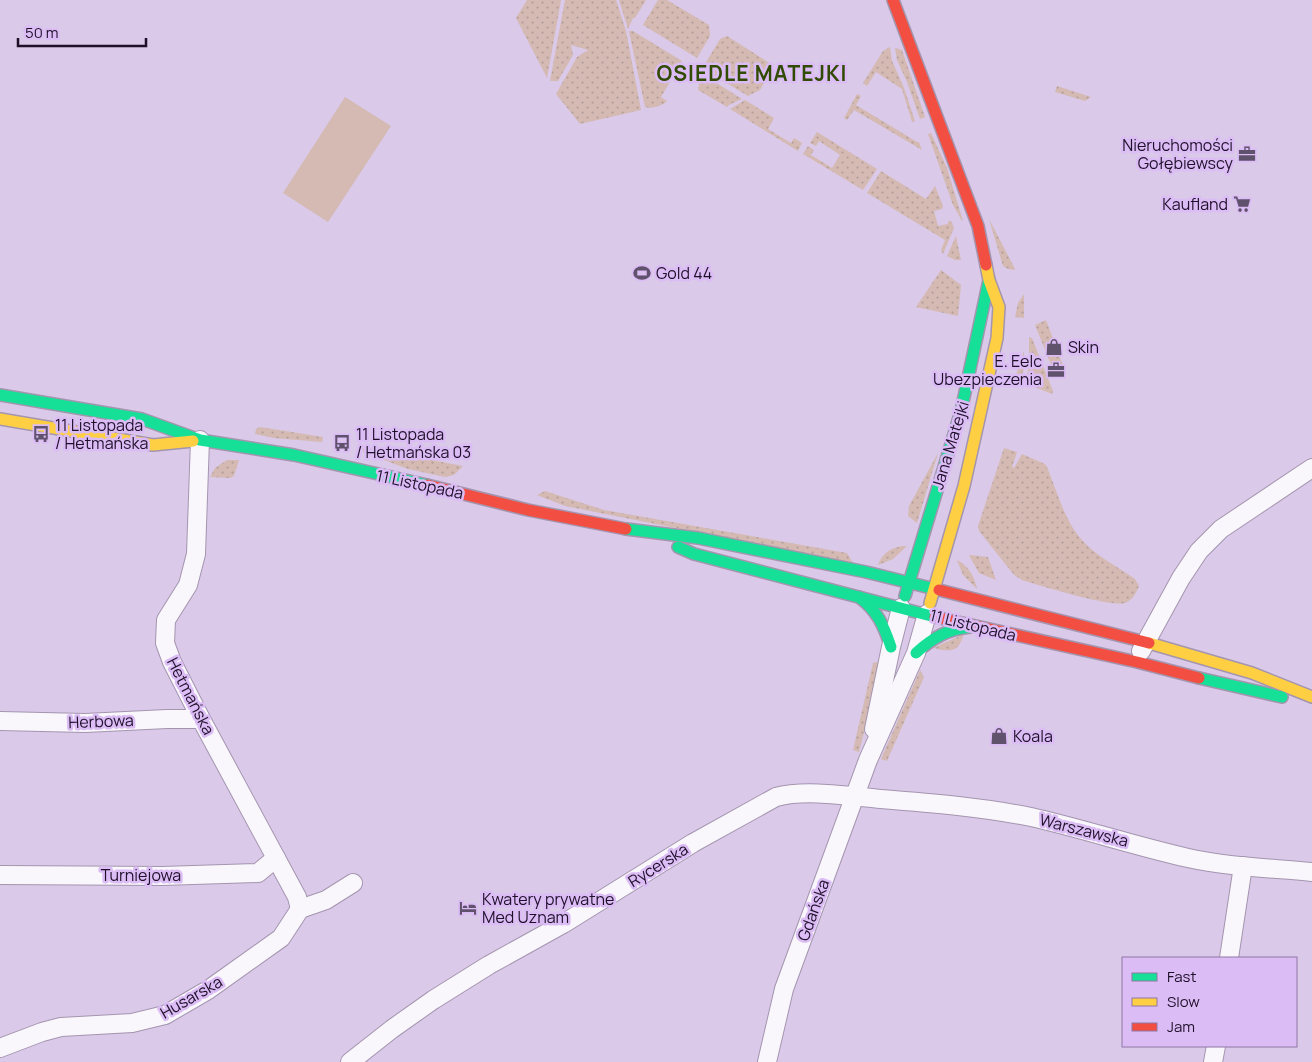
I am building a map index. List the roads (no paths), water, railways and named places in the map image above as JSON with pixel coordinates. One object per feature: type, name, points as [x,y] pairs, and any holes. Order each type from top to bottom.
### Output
[{"type":"street","name":"Jana Matejki","points":[[893,0],[975,217],[989,280],[999,308],[997,338],[966,477],[934,588]]},
{"type":"street","name":"Jana Matejki","points":[[901,608],[960,412],[972,365],[989,280]]},
{"type":"street","name":"11 Listopada","points":[[0,395],[142,419],[200,440],[294,456],[465,493],[528,510],[638,531],[698,538],[866,572],[1226,664],[1312,696]]},
{"type":"street","name":"11 Listopada","points":[[0,419],[153,445],[200,440]]},
{"type":"street","name":"Hetmańska","points":[[200,440],[196,554],[188,585],[166,620],[165,643],[172,662],[201,719],[297,897],[300,909]]},
{"type":"street","points":[[1137,662],[1144,643],[1180,578],[1199,551],[1221,529],[1312,468]]},
{"type":"street","name":"11 Listopada","points":[[638,531],[694,554],[901,608],[976,627],[1137,662],[1247,690],[1312,703]]},
{"type":"street","points":[[907,555],[920,541]]},
{"type":"street","points":[[946,548],[953,573]]},
{"type":"street","points":[[866,572],[888,568],[893,565]]},
{"type":"street","points":[[960,584],[983,601]]},
{"type":"street","name":"Gdańska","points":[[767,1062],[784,989],[868,760],[916,653],[934,588]]},
{"type":"street","points":[[860,597],[878,614],[884,624],[891,647]]},
{"type":"street","name":"Gdańska","points":[[868,760],[901,608]]},
{"type":"street","points":[[916,653],[929,641],[945,632],[956,628],[976,627]]},
{"type":"street","name":"Herbowa","points":[[0,721],[85,723],[167,718],[201,719]]},
{"type":"street","name":"Rycerska","points":[[350,1062],[433,1000],[489,965],[562,924],[693,843],[776,797],[800,792],[855,797]]},
{"type":"street","name":"Warszawska","points":[[855,797],[982,808],[1101,833],[1189,858],[1243,866],[1312,872]]},
{"type":"street","name":"Turniejowa","points":[[0,875],[162,876],[258,873],[276,858]]},
{"type":"street","points":[[1229,957],[1243,866]]},
{"type":"street","points":[[300,909],[326,900],[353,883]]},
{"type":"street","name":"Husarska","points":[[0,1048],[61,1027],[132,1023],[165,1015],[208,990],[281,938],[300,909]]},
{"type":"street","points":[[1213,1062],[1216,1047]]},
{"type":"place","name":"Nieruchomości Gołębiewscy","points":[[1247,154]]},
{"type":"place","name":"Kaufland","points":[[1242,204]]},
{"type":"place","name":"Gold 44","points":[[642,273]]},
{"type":"place","name":"Skin","points":[[1054,347]]},
{"type":"place","name":"E. Eelc Ubezpieczenia","points":[[1056,370]]},
{"type":"place","name":"11 Listopada / Hetmańska","points":[[41,434]]},
{"type":"place","name":"11 Listopada / Hetmańska 03","points":[[342,443]]},
{"type":"place","name":"Koala","points":[[999,736]]},
{"type":"place","name":"Kwatery prywatne Med Uznam","points":[[468,908]]},
{"type":"district","name":"OSIEDLE MATEJKI","points":[[752,74]]}]
